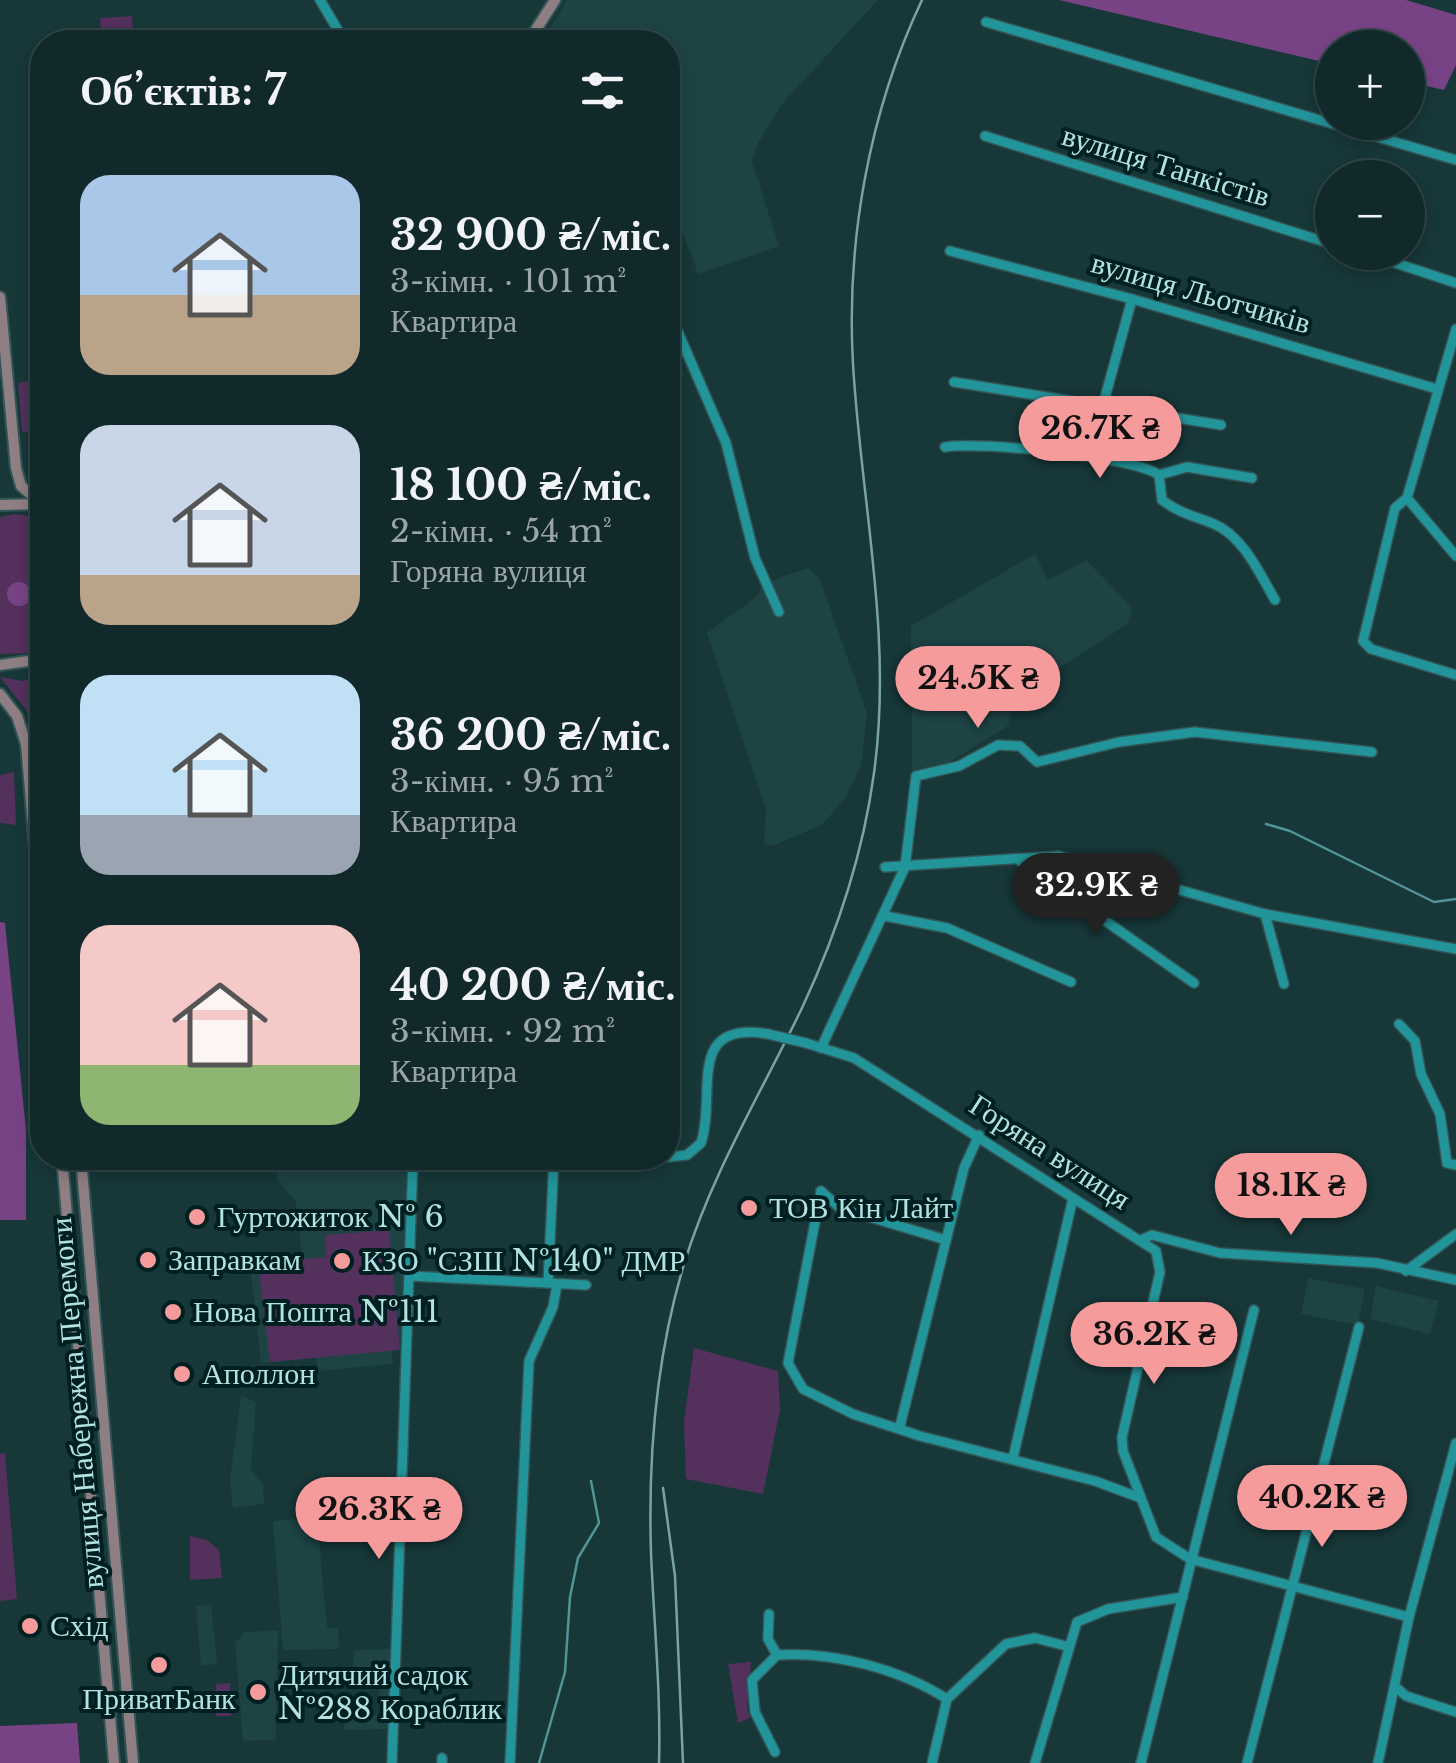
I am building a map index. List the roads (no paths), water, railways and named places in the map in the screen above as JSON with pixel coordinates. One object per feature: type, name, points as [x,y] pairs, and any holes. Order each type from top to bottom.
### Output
[{"type":"main road","points":[[536,30],[555,0]]},
{"type":"main road","points":[[0,297],[16,468],[21,486],[30,494]]},
{"type":"main road","points":[[0,505],[30,505]]},
{"type":"main road","points":[[0,664],[30,662]]},
{"type":"main road","points":[[3,699],[26,744],[30,790]]},
{"type":"main road","name":"вулиця Набережна Перемоги","points":[[63,1170],[114,1763]]},
{"type":"main road","name":"вулиця Набережна Перемоги","points":[[82,1170],[133,1763]]},
{"type":"main road","points":[[77,1324],[96,1322]]},
{"type":"street","points":[[320,0],[338,30]]},
{"type":"street","points":[[986,22],[1456,160]]},
{"type":"street","name":"вулиця Танкістів","points":[[985,136],[1315,239]]},
{"type":"street","name":"вулиця Льотчиків","points":[[950,252],[1132,299],[1436,389]]},
{"type":"street","points":[[1418,270],[1456,282]]},
{"type":"street","points":[[1089,456],[1132,299]]},
{"type":"street","points":[[1456,328],[1408,498],[1395,508],[1364,641],[1370,649],[1456,675]]},
{"type":"street","points":[[680,336],[726,443],[755,558],[779,612]]},
{"type":"street","points":[[954,382],[1221,424]]},
{"type":"street","points":[[944,447],[998,446],[1148,466],[1159,475],[1162,500],[1181,514],[1218,525],[1252,559],[1274,600]]},
{"type":"street","points":[[1159,475],[1187,467],[1252,478]]},
{"type":"street","points":[[1408,498],[1456,556]]},
{"type":"street","points":[[821,1048],[866,944],[886,916],[905,867],[916,776],[960,766],[998,745],[1020,746],[1037,762],[1119,742],[1195,732],[1372,752]]},
{"type":"street","points":[[885,866],[1059,856],[1265,914],[1456,949]]},
{"type":"street","points":[[1020,861],[1194,983]]},
{"type":"street","points":[[1265,914],[1284,984]]},
{"type":"street","points":[[886,916],[948,928],[1072,982]]},
{"type":"street","points":[[1399,1024],[1415,1041],[1421,1074],[1440,1114],[1452,1164]]},
{"type":"street","name":"Горяна вулиця","points":[[680,1156],[700,1142],[706,1075],[717,1044],[738,1032],[768,1034],[854,1058],[1141,1240],[1152,1234],[1220,1253],[1376,1263],[1456,1280]]},
{"type":"street","points":[[900,1426],[964,1168],[979,1136]]},
{"type":"street","points":[[392,1763],[413,1170]]},
{"type":"street","points":[[510,1763],[528,1361],[553,1306],[554,1170]]},
{"type":"street","points":[[946,1240],[840,1208],[821,1191],[788,1363],[802,1389],[815,1398],[920,1436],[1013,1458],[1138,1497]]},
{"type":"street","points":[[1013,1458],[1072,1198]]},
{"type":"street","points":[[1406,1271],[1456,1234]]},
{"type":"street","points":[[1141,1240],[1156,1251],[1161,1263],[1122,1437],[1138,1497],[1156,1537],[1190,1559],[1409,1617]]},
{"type":"street","points":[[410,1276],[586,1285]]},
{"type":"street","points":[[1141,1763],[1254,1310]]},
{"type":"street","points":[[1246,1763],[1359,1327]]},
{"type":"street","points":[[1378,1763],[1397,1688],[1409,1617],[1456,1443]]},
{"type":"street","points":[[1034,1763],[1071,1630],[1086,1616],[1183,1598]]},
{"type":"street","points":[[769,1614],[768,1639],[777,1654]]},
{"type":"street","points":[[932,1763],[947,1699],[1006,1644],[1035,1638],[1066,1646]]},
{"type":"street","points":[[775,1752],[756,1712],[752,1680],[777,1654],[802,1653],[892,1673],[947,1699]]},
{"type":"street","points":[[1397,1688],[1406,1696],[1456,1712]]},
{"type":"waterway","points":[[1266,824],[1290,831],[1434,902],[1456,899]]},
{"type":"waterway","points":[[539,1763],[565,1672],[570,1597],[578,1558],[599,1523],[591,1481]]},
{"type":"railway","points":[[659,1763],[651,1480],[660,1371],[674,1299],[708,1198],[826,951],[856,864],[874,773],[879,721],[878,619],[853,364],[853,271],[875,132],[922,0]]},
{"type":"railway","points":[[663,1488],[675,1576],[683,1763]]},
{"type":"place","name":"ТОВ Кін Лайт","points":[[749,1208]]},
{"type":"place","name":"Гуртожиток № 6","points":[[197,1217]]},
{"type":"place","name":"Заправкам","points":[[148,1260]]},
{"type":"place","name":"КЗО \"СЗШ №140\" ДМР","points":[[342,1261]]},
{"type":"place","name":"Нова Пошта №111","points":[[173,1312]]},
{"type":"place","name":"Аполлон","points":[[182,1374]]},
{"type":"place","name":"Схід","points":[[30,1626]]},
{"type":"place","name":"ПриватБанк","points":[[159,1665]]},
{"type":"place","name":"Дитячий садок №288 Кораблик","points":[[258,1692]]}]
